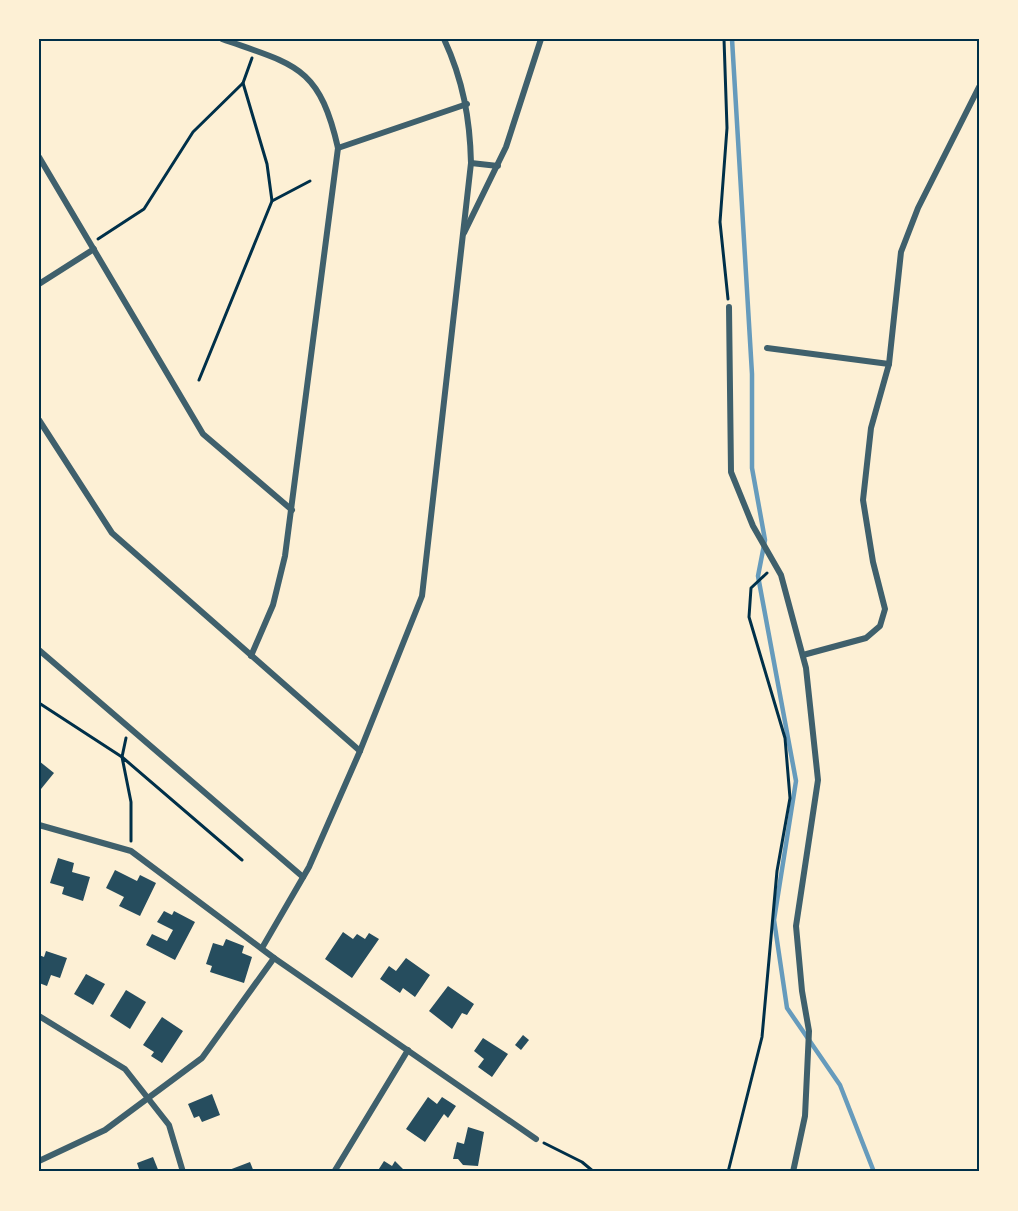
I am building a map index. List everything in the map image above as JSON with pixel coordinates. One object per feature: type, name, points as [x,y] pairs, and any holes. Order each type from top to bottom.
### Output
[{"type":"street","points":[[222,39],[299,69],[319,92],[331,118],[338,148],[292,510],[273,605],[251,656]]},
{"type":"street","points":[[262,948],[303,878],[360,751],[422,596],[471,164],[467,104],[458,69],[444,39]]},
{"type":"street","points":[[461,237],[498,166],[541,39]]},
{"type":"street","points":[[803,655],[866,638],[880,626],[885,609],[873,562],[863,500],[871,428],[889,364],[901,252],[918,208],[979,87]]},
{"type":"street","points":[[338,148],[467,104]]},
{"type":"street","points":[[39,157],[203,434],[292,510]]},
{"type":"street","points":[[471,164],[498,166]]},
{"type":"street","points":[[39,284],[94,249]]},
{"type":"street","points":[[729,307],[731,472],[753,526],[781,575],[803,655],[818,780],[796,926],[802,991],[809,1032],[805,1116],[793,1172]]},
{"type":"street","points":[[767,348],[889,364]]},
{"type":"street","points":[[39,420],[112,533],[360,751]]},
{"type":"street","points":[[39,650],[303,878]]},
{"type":"street","points":[[39,825],[130,851],[274,958],[536,1139]]},
{"type":"street","points":[[39,1161],[105,1130],[202,1058],[274,958]]},
{"type":"street","points":[[39,1016],[125,1069],[169,1125],[183,1172]]},
{"type":"street","points":[[334,1172],[408,1050]]},
{"type":"path","points":[[724,39],[727,128],[720,222],[729,307]]},
{"type":"path","points":[[90,242],[144,209],[194,132],[243,83],[254,51]]},
{"type":"path","points":[[199,380],[272,201],[267,164],[243,83]]},
{"type":"path","points":[[272,201],[310,181]]},
{"type":"path","points":[[728,1172],[762,1037],[777,871],[790,798],[785,738],[749,617],[751,588],[776,566]]},
{"type":"path","points":[[39,703],[122,757],[242,860]]},
{"type":"path","points":[[129,727],[122,757],[131,802],[130,851]]},
{"type":"path","points":[[536,1139],[582,1162],[594,1172]]},
{"type":"building","points":[[39,761],[54,773],[41,789],[39,788]]},
{"type":"building","points":[[58,858],[74,863],[72,872],[90,877],[83,901],[62,894],[64,887],[50,883]]},
{"type":"building","points":[[115,870],[137,881],[140,875],[156,883],[140,916],[119,906],[124,897],[106,888]]},
{"type":"building","points":[[164,911],[172,915],[174,911],[195,922],[175,960],[146,945],[152,934],[167,941],[173,930],[157,922]]},
{"type":"building","points":[[343,932],[353,939],[357,934],[365,939],[369,933],[379,939],[352,978],[325,959]]},
{"type":"building","points":[[226,939],[244,946],[242,953],[252,957],[244,983],[210,972],[212,966],[206,964],[213,943],[223,946]]},
{"type":"building","points":[[46,951],[67,958],[60,978],[51,975],[47,986],[39,983],[39,955],[44,957]]},
{"type":"building","points":[[406,958],[430,975],[415,997],[403,988],[400,993],[380,979],[389,966],[396,971]]},
{"type":"building","points":[[86,974],[105,984],[93,1005],[74,994]]},
{"type":"building","points":[[448,986],[474,1004],[467,1015],[462,1013],[452,1029],[429,1011]]},
{"type":"building","points":[[126,990],[146,1002],[130,1029],[110,1016]]},
{"type":"building","points":[[162,1017],[183,1031],[162,1063],[151,1056],[154,1052],[143,1045]]},
{"type":"building","points":[[523,1035],[529,1040],[521,1050],[515,1045]]},
{"type":"building","points":[[483,1038],[508,1054],[492,1077],[478,1067],[484,1059],[474,1051]]},
{"type":"building","points":[[212,1094],[220,1115],[202,1122],[199,1116],[194,1118],[188,1104]]},
{"type":"building","points":[[428,1097],[437,1104],[442,1097],[456,1106],[448,1118],[444,1114],[425,1142],[406,1129]]},
{"type":"building","points":[[468,1127],[484,1132],[478,1166],[463,1165],[458,1159],[453,1159],[457,1142],[464,1144]]},
{"type":"building","points":[[153,1157],[159,1172],[140,1172],[137,1163]]},
{"type":"building","points":[[384,1161],[392,1166],[395,1161],[406,1172],[377,1172]]},
{"type":"building","points":[[250,1162],[254,1172],[230,1172],[229,1170]]},
{"type":"waterway","points":[[732,39],[752,374],[752,468],[765,540],[758,576],[796,781],[774,920],[787,1008],[840,1085],[874,1172]]}]
